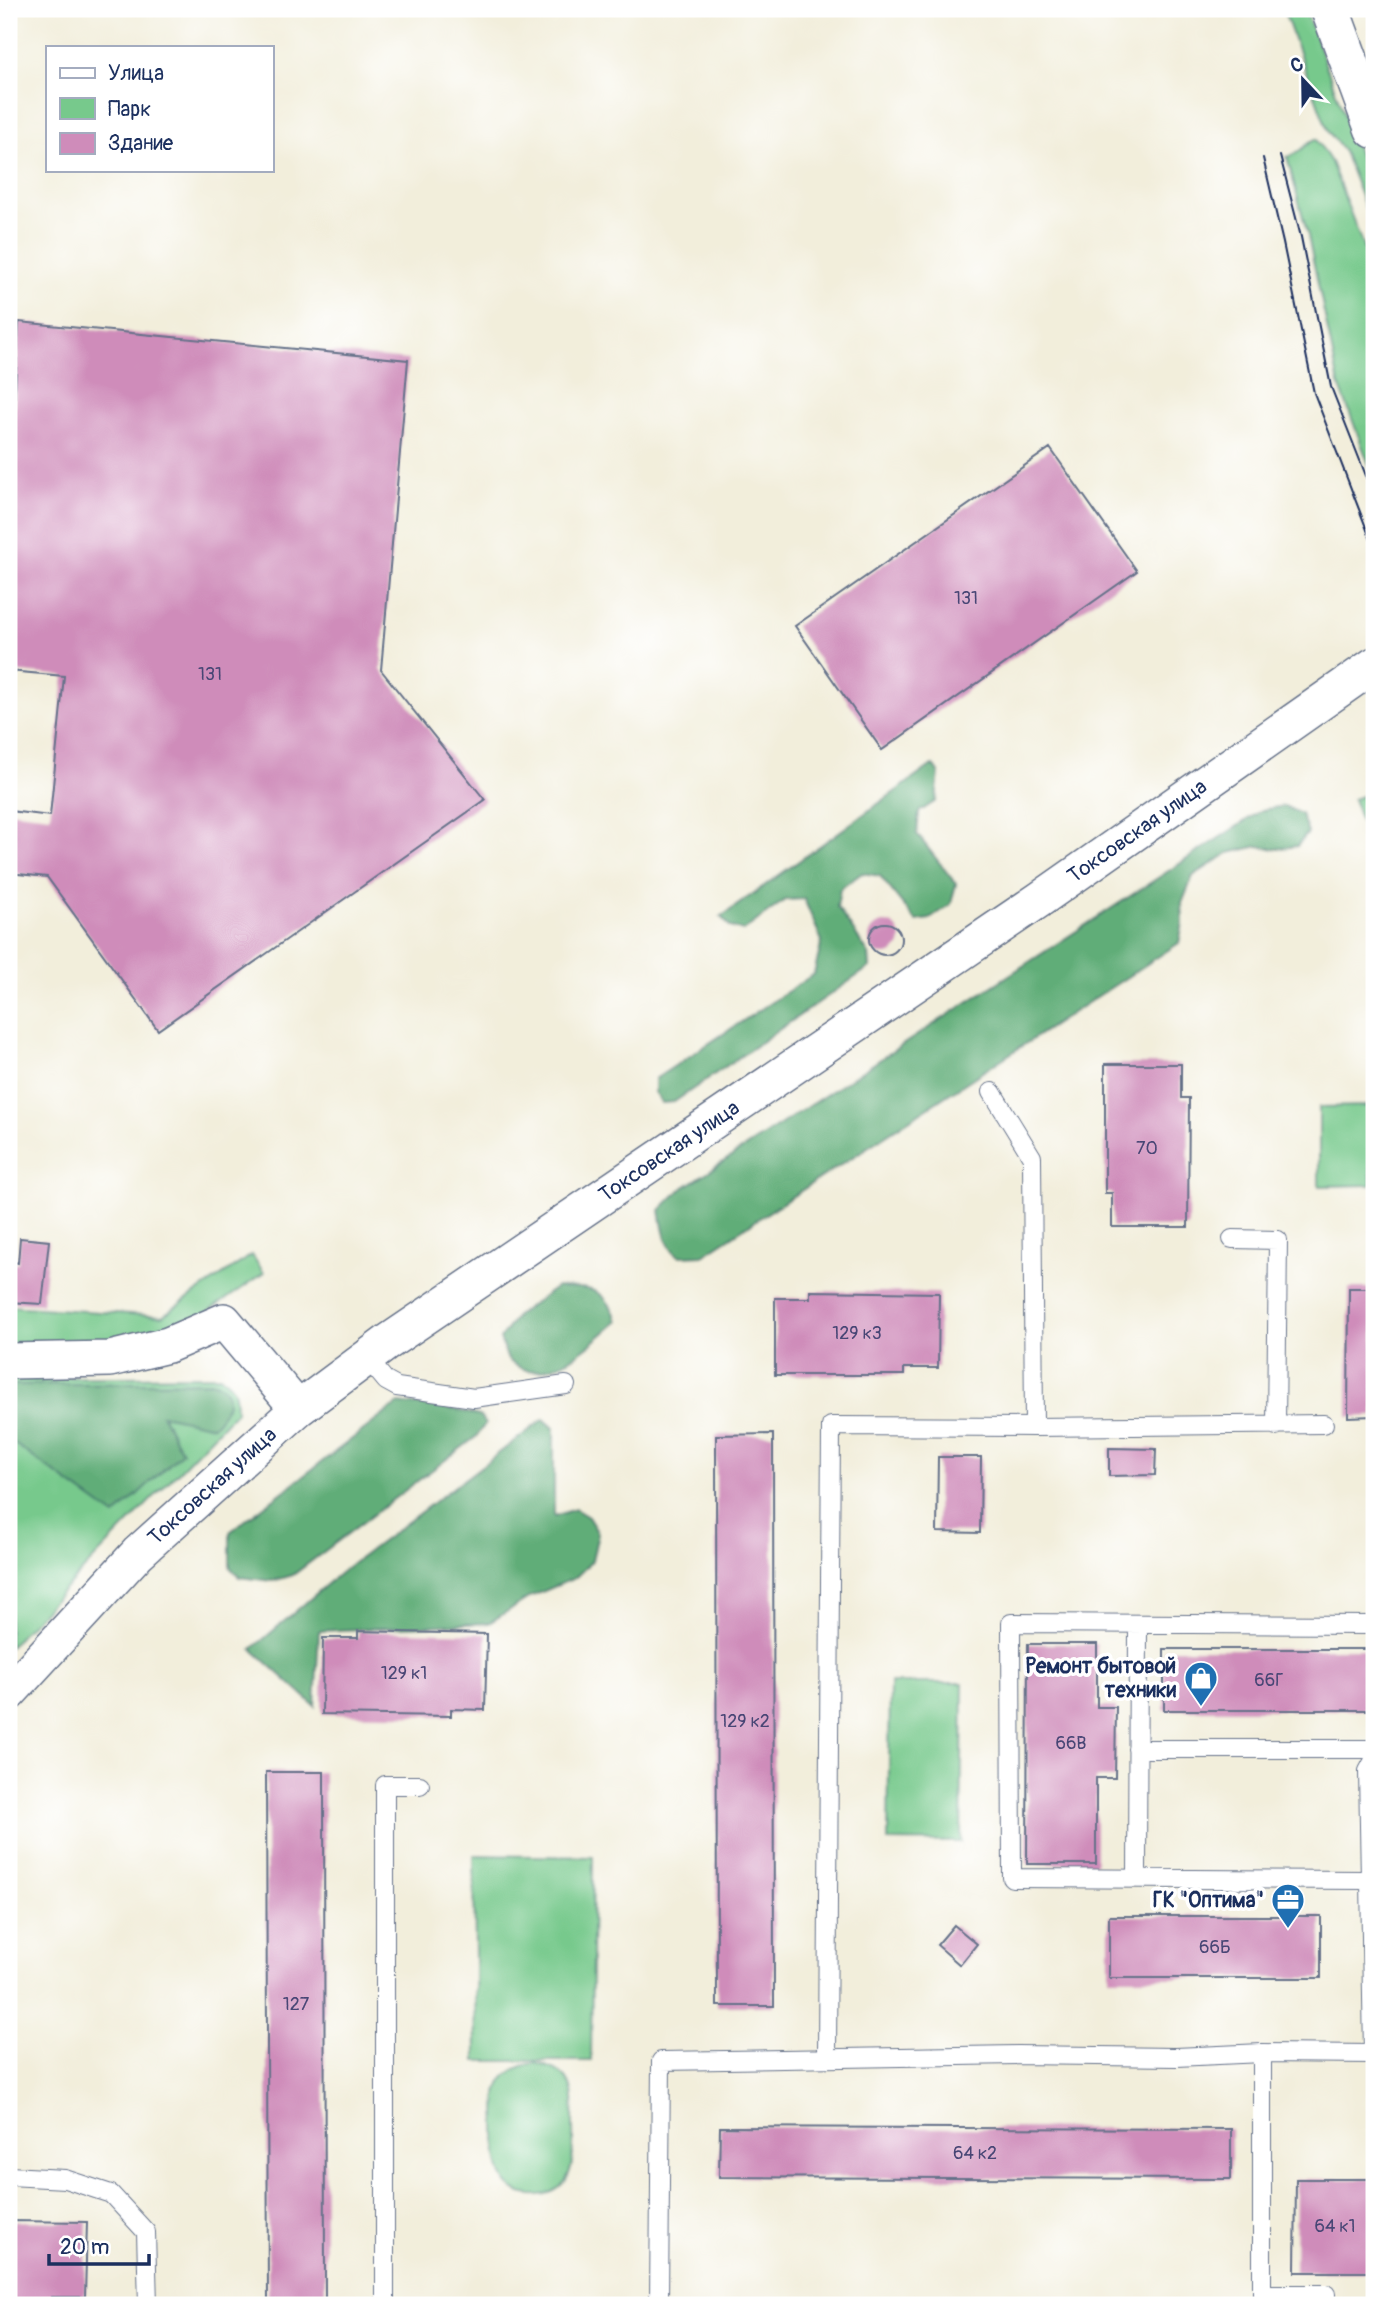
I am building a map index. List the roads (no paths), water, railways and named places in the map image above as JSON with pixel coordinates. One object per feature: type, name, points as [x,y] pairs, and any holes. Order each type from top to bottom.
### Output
[{"type":"main road","points":[[1330,9],[1374,129]]},
{"type":"street","name":"Токсовская улица","points":[[9,1693],[138,1553],[298,1409],[367,1358],[1015,916],[1369,680]]},
{"type":"street","points":[[9,1361],[110,1359],[168,1345],[224,1321],[298,1409]]},
{"type":"lane","points":[[992,1092],[1032,1157],[1034,1427]]},
{"type":"lane","points":[[1233,1239],[1278,1240],[1276,1426]]},
{"type":"lane","points":[[367,1358],[386,1381],[397,1387],[474,1398],[566,1385]]},
{"type":"lane","points":[[828,2058],[831,1426],[1324,1424]]},
{"type":"lane","points":[[1370,1880],[1012,1878],[1010,1623],[1374,1626]]},
{"type":"lane","points":[[1137,1878],[1138,1624]]},
{"type":"lane","points":[[1137,1749],[1374,1749]]},
{"type":"lane","points":[[659,2305],[661,2061],[1017,2055],[1176,2057],[1262,2053],[1374,2054],[1368,1771],[1374,1760]]},
{"type":"lane","points":[[385,2305],[385,1785],[420,1785]]},
{"type":"lane","points":[[1262,2053],[1262,2294],[1326,2294],[1326,2305]]},
{"type":"lane","points":[[9,2176],[65,2179],[111,2194],[146,2232],[148,2305]]},
{"type":"tram line","points":[[1280,156],[1301,237],[1331,387],[1374,496]]},
{"type":"tram line","points":[[1263,158],[1314,393],[1374,548]]},
{"type":"place","name":"Ремонт бытовой техники","points":[[1201,1708]]},
{"type":"place","name":"ГК \"Оптима\"","points":[[1288,1930]]}]
